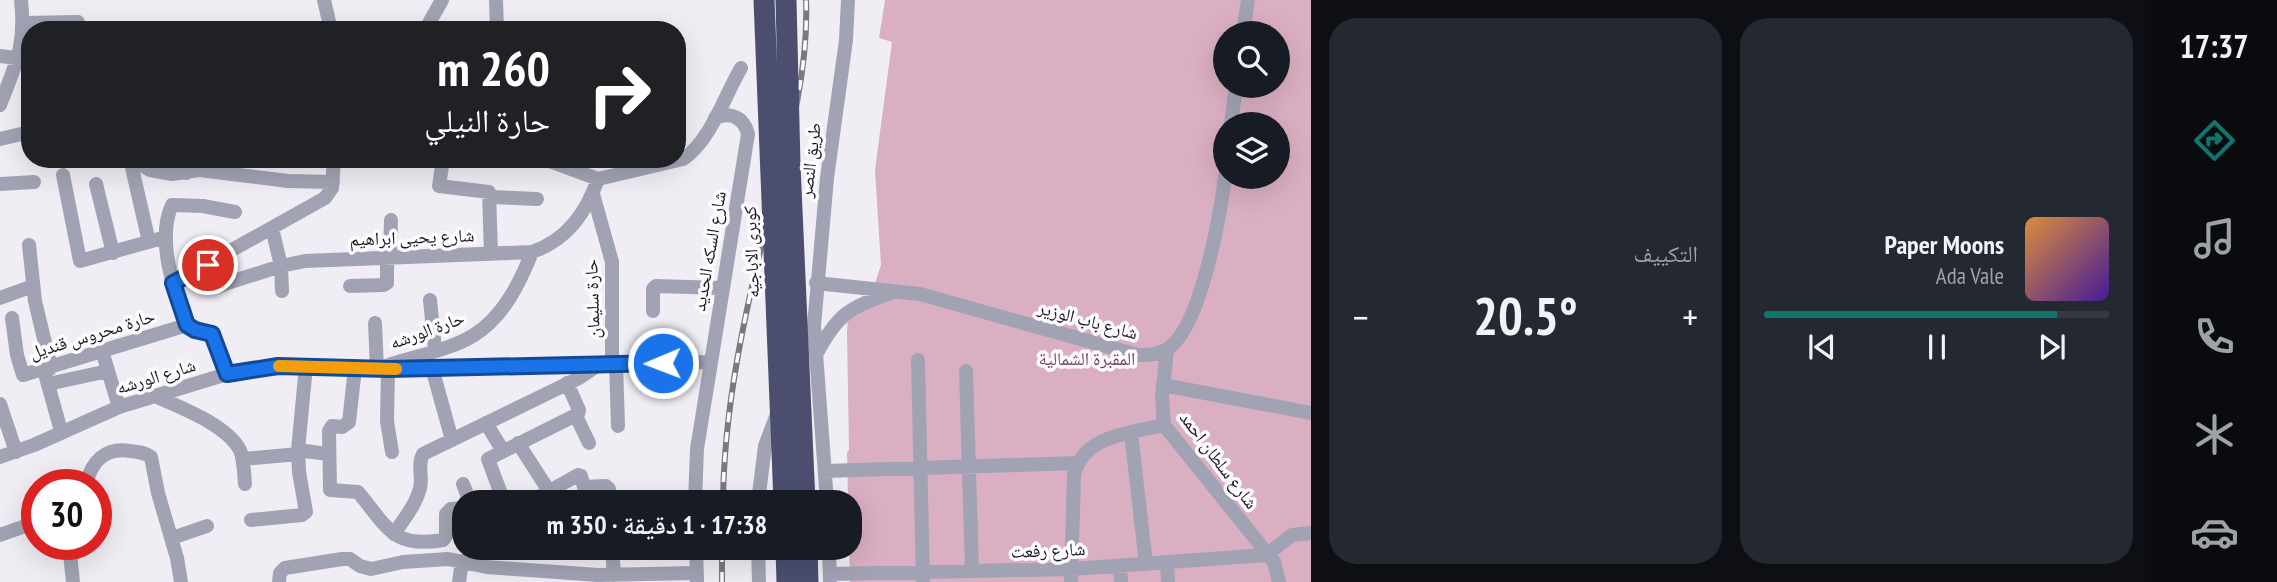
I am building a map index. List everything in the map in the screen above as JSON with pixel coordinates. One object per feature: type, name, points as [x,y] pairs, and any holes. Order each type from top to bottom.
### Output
[{"type":"highway","name":"كوبرى الاباجيه","points":[[764,0],[784,490]]},
{"type":"highway","points":[[786,0],[790,165],[804,490]]},
{"type":"highway","points":[[787,560],[788,582]]},
{"type":"highway","points":[[807,560],[808,582]]},
{"type":"street","points":[[21,0],[23,21]]},
{"type":"street","points":[[324,0],[329,21]]},
{"type":"street","points":[[430,21],[442,0]]},
{"type":"street","points":[[494,0],[496,21]]},
{"type":"street","name":"طريق النصر","points":[[826,490],[814,326],[816,283],[848,0]]},
{"type":"street","points":[[1245,21],[1248,0]]},
{"type":"street","points":[[0,56],[21,59]]},
{"type":"street","points":[[0,105],[21,65]]},
{"type":"street","points":[[686,156],[695,149],[715,118],[741,68]]},
{"type":"street","name":"شارع السكه الحديد","points":[[695,490],[696,449],[748,134],[746,127],[736,117],[722,115],[715,118]]},
{"type":"street","points":[[0,139],[21,134]]},
{"type":"street","points":[[133,168],[149,242]]},
{"type":"street","points":[[147,168],[172,174],[199,170],[288,181],[333,182]]},
{"type":"street","points":[[181,168],[186,173]]},
{"type":"street","points":[[173,283],[325,198],[332,188],[334,168]]},
{"type":"street","points":[[442,168],[439,186],[489,191],[491,254]]},
{"type":"street","points":[[568,168],[597,179],[644,168]]},
{"type":"street","points":[[63,175],[79,259],[82,261],[166,237]]},
{"type":"street","name":"شارع يحيى ابراهيم","points":[[208,265],[218,286],[305,261],[532,252],[550,246],[565,234],[593,194],[597,179]]},
{"type":"street","points":[[0,184],[34,181]]},
{"type":"street","points":[[96,184],[113,253]]},
{"type":"street","points":[[1167,350],[1180,338],[1188,324],[1208,266],[1223,189]]},
{"type":"street","name":"حارة سليمان","points":[[593,194],[612,262],[610,363],[618,426]]},
{"type":"street","points":[[490,197],[537,199]]},
{"type":"street","points":[[227,374],[212,334],[187,325],[173,283],[166,237],[172,205],[203,206],[235,212]]},
{"type":"street","points":[[350,286],[387,283],[391,220]]},
{"type":"street","points":[[272,228],[281,266],[282,291]]},
{"type":"street","points":[[29,245],[47,374],[61,431]]},
{"type":"street","name":"حارة الورشه","points":[[382,369],[460,342],[486,326],[513,292],[532,252]]},
{"type":"street","name":"شارع باب الوزير","points":[[816,283],[920,294],[1138,355],[1153,355],[1167,350]]},
{"type":"street","points":[[0,298],[33,286]]},
{"type":"street","points":[[653,311],[653,289],[656,286],[722,288]]},
{"type":"street","points":[[816,355],[827,334],[850,309],[898,290]]},
{"type":"street","points":[[430,300],[435,350]]},
{"type":"street","name":"حارة محروس قنديل","points":[[12,318],[17,355],[23,375],[47,374],[102,351],[187,325]]},
{"type":"street","points":[[375,323],[392,452]]},
{"type":"street","name":"طريق النصر","points":[[760,490],[765,446],[787,385],[814,326]]},
{"type":"street","name":"شارع سلطان احمد","points":[[1167,350],[1162,409],[1164,425],[1274,562],[1279,582]]},
{"type":"street","points":[[102,351],[119,407]]},
{"type":"street","points":[[918,360],[923,577]]},
{"type":"street","name":"شارع الورشه","points":[[0,457],[119,407],[227,374],[278,366],[382,369],[709,362]]},
{"type":"street","points":[[394,534],[420,489],[420,457],[610,363]]},
{"type":"street","points":[[251,520],[302,515],[306,509],[298,452],[306,366]]},
{"type":"street","points":[[432,368],[453,440]]},
{"type":"street","points":[[355,369],[349,422],[345,426],[332,426],[329,429],[330,491],[358,492],[383,526],[394,534],[421,541],[443,540],[446,536],[446,514],[452,509]]},
{"type":"street","points":[[47,374],[108,371]]},
{"type":"street","points":[[966,371],[972,571]]},
{"type":"street","points":[[502,490],[488,461],[491,457],[576,415],[579,410],[567,383]]},
{"type":"street","points":[[1163,385],[1311,413]]},
{"type":"street","points":[[155,396],[224,431],[233,440],[243,459],[245,484]]},
{"type":"street","points":[[0,404],[16,452]]},
{"type":"street","points":[[576,415],[589,443]]},
{"type":"street","points":[[486,423],[503,451]]},
{"type":"street","points":[[1072,576],[1074,475],[1077,463],[1103,440],[1164,425]]},
{"type":"street","points":[[1131,433],[1146,564]]},
{"type":"street","points":[[518,443],[548,490]]},
{"type":"street","points":[[91,469],[102,456],[122,450],[148,454],[151,457],[181,582]]},
{"type":"street","points":[[243,459],[298,452],[328,454]]},
{"type":"street","points":[[825,471],[1077,463]]},
{"type":"street","points":[[551,490],[578,475],[581,476],[584,487],[603,485],[609,490]]},
{"type":"street","points":[[463,484],[465,490]]},
{"type":"street","points":[[172,538],[207,526]]},
{"type":"street","points":[[0,535],[21,528]]},
{"type":"street","points":[[1266,555],[1292,535],[1311,533]]},
{"type":"street","name":"شارع رفعت","points":[[830,578],[923,577],[972,571],[1072,576],[1120,566],[1266,555]]},
{"type":"street","points":[[279,582],[280,573],[285,568],[342,559],[349,559],[371,569],[427,559],[462,561],[566,577],[697,577]]},
{"type":"street","points":[[70,560],[72,582]]},
{"type":"street","points":[[613,560],[614,575]]},
{"type":"street","points":[[758,560],[759,582]]},
{"type":"street","points":[[829,560],[830,578]]},
{"type":"street","points":[[458,582],[462,561]]},
{"type":"street","points":[[1167,562],[1168,582]]},
{"type":"street","points":[[1120,566],[1121,582]]},
{"type":"green space","name":"المقبرة الشمالية","points":[[885,0],[1311,0],[1311,582],[850,582],[849,560],[862,560],[862,490],[848,490],[848,316],[868,305],[881,265],[875,170],[892,42],[879,38]]},
{"type":"railway","points":[[723,490],[727,430],[737,359],[795,111],[804,56],[806,0]]},
{"type":"railway","points":[[722,560],[722,582]]},
{"type":"slow traffic","points":[[279,366],[396,369]]},
{"type":"route","points":[[208,265],[173,283],[187,325],[213,335],[227,374],[278,366],[388,369],[663,363]]}]
